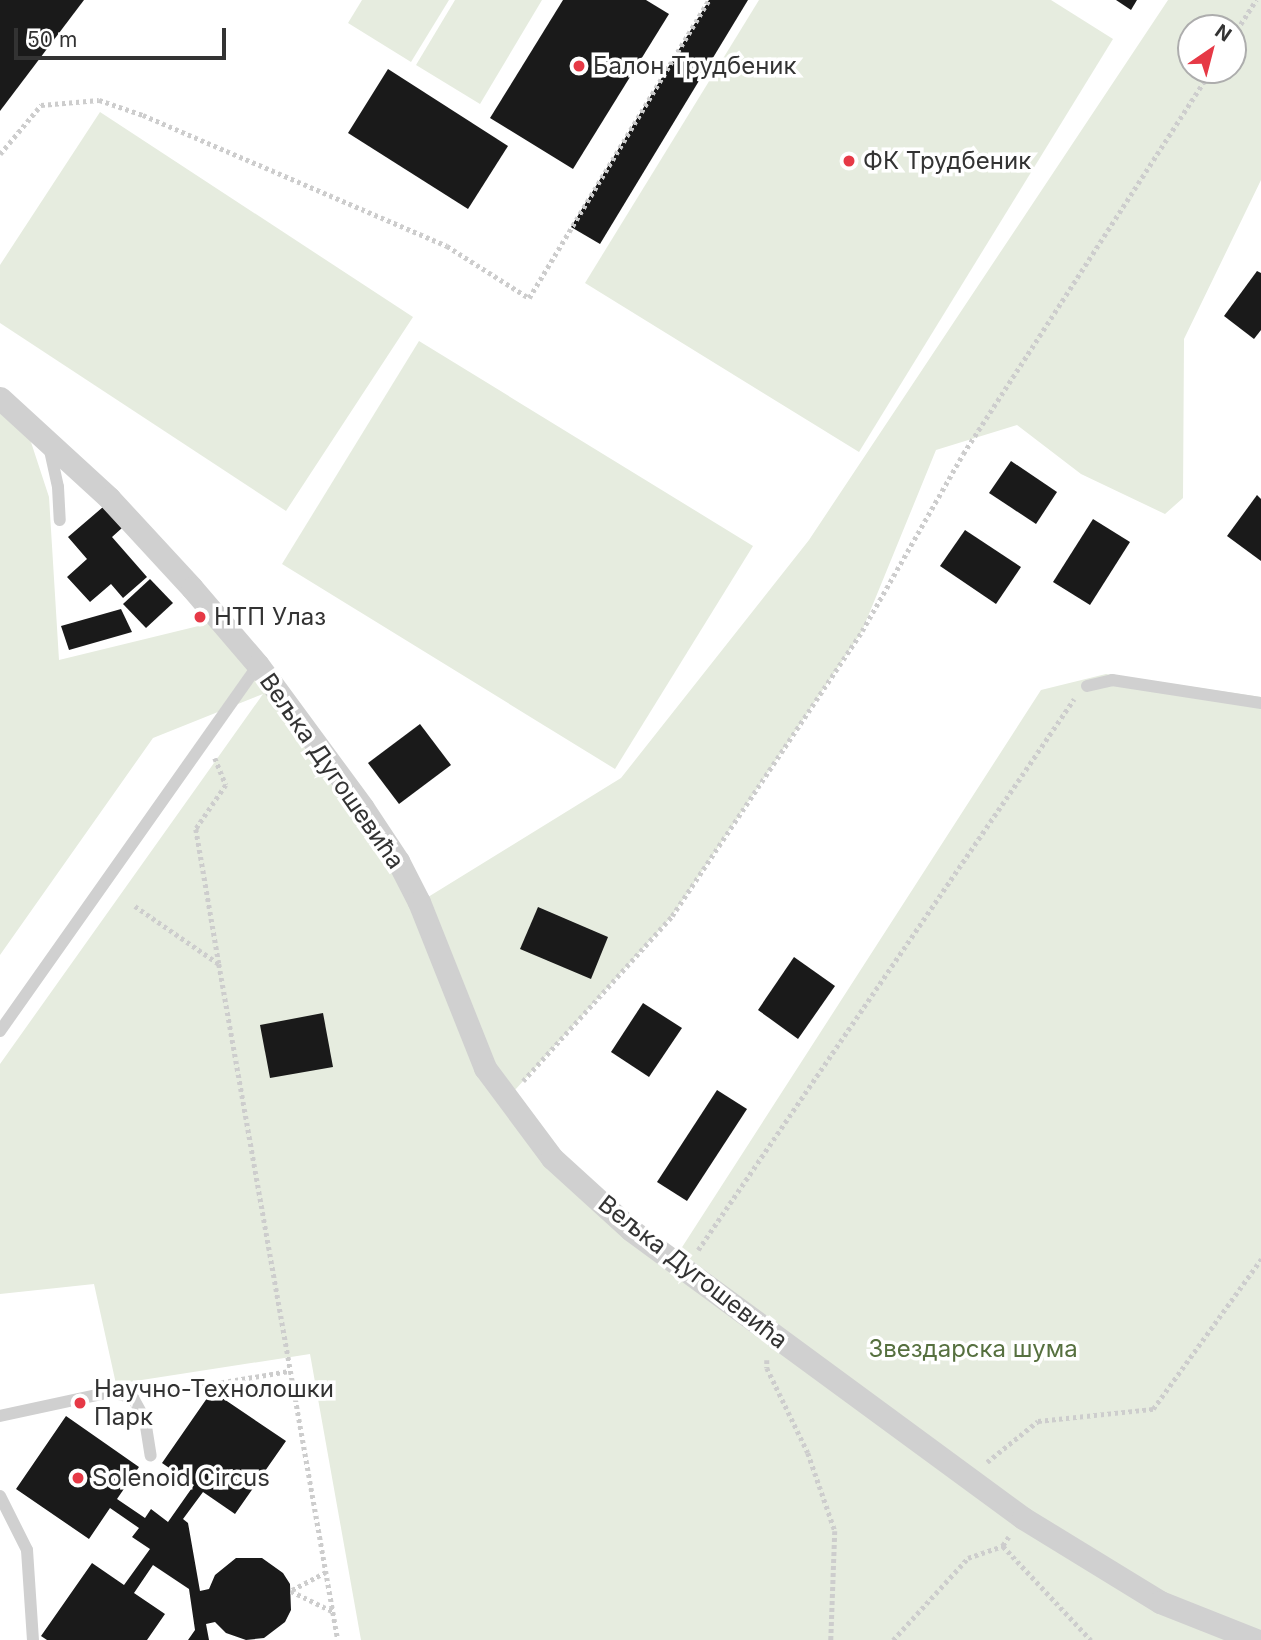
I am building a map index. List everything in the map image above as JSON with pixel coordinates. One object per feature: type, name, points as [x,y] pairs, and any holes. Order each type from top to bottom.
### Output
[{"type":"street","name":"Вељка Дугошевића","points":[[0,398],[109,498],[258,665],[363,808],[398,861],[419,902],[485,1068],[506,1100],[552,1158],[631,1230],[1023,1518],[1160,1602],[1256,1640]]},
{"type":"lane","points":[[49,442],[58,487],[60,520]]},
{"type":"lane","name":"Вељка Дугошевића","points":[[0,1031],[258,665]]},
{"type":"lane","points":[[1087,686],[1112,680],[1261,703]]},
{"type":"lane","points":[[0,1416],[111,1392],[133,1398],[145,1420],[151,1456]]},
{"type":"lane","points":[[0,1496],[27,1550],[33,1640]]},
{"type":"path","points":[[0,154],[41,105],[99,100],[143,115],[447,246],[529,298],[709,0]]},
{"type":"path","points":[[506,1100],[672,915],[862,631],[963,454],[1202,84]]},
{"type":"path","points":[[685,1270],[1069,704],[1087,686]]},
{"type":"path","points":[[206,737],[226,785],[196,829],[338,1640]]},
{"type":"path","points":[[135,906],[219,964]]},
{"type":"path","points":[[968,1478],[1038,1421],[1153,1409],[1261,1259]]},
{"type":"path","points":[[768,1331],[767,1368],[808,1453],[835,1531],[831,1640]]},
{"type":"path","points":[[133,1398],[289,1371]]},
{"type":"path","points":[[893,1640],[968,1558],[1003,1546],[1023,1518]]},
{"type":"path","points":[[1003,1546],[1091,1640]]},
{"type":"path","points":[[326,1572],[291,1591],[333,1612]]},
{"type":"green space","points":[[362,0],[449,0],[411,62],[348,23]]},
{"type":"green space","points":[[455,0],[542,0],[480,104],[416,65]]},
{"type":"green space","name":"ФК Трудбеник","points":[[759,0],[1051,0],[1113,39],[859,452],[585,283]]},
{"type":"green space","name":"Звездарска шума","points":[[1168,0],[1261,0],[1261,180],[1184,339],[1183,498],[1165,514],[1081,474],[1017,425],[936,450],[862,631],[672,916],[506,1100],[523,1123],[677,1255],[1041,690],[1106,674],[1261,697],[1261,1640],[361,1640],[310,1354],[116,1384],[94,1284],[0,1294],[0,1064],[263,694],[153,738],[0,955],[0,410],[29,436],[49,497],[59,660],[219,621],[420,902],[621,778],[809,540]]},
{"type":"green space","points":[[100,112],[413,317],[286,511],[0,323],[0,265]]},
{"type":"green space","points":[[419,341],[753,546],[615,769],[282,564]]},
{"type":"building","points":[[0,0],[84,0],[0,111]]},
{"type":"building","name":"Балон Трудбеник","points":[[563,0],[646,0],[669,14],[573,169],[490,118]]},
{"type":"building","points":[[709,0],[748,0],[600,244],[571,227]]},
{"type":"building","points":[[1116,0],[1137,0],[1131,10]]},
{"type":"building","points":[[388,69],[508,146],[468,209],[348,133]]},
{"type":"building","points":[[1257,271],[1261,273],[1261,330],[1254,339],[1224,316]]},
{"type":"building","points":[[1011,461],[1057,492],[1036,524],[989,493]]},
{"type":"building","points":[[1257,495],[1261,499],[1261,561],[1227,536]]},
{"type":"building","points":[[103,507],[122,528],[112,537],[147,577],[123,598],[111,584],[90,602],[67,577],[87,559],[68,537]]},
{"type":"building","points":[[1093,519],[1130,542],[1090,605],[1053,582]]},
{"type":"building","points":[[965,530],[1021,567],[996,604],[940,566]]},
{"type":"building","points":[[150,579],[173,603],[146,628],[123,604]]},
{"type":"building","points":[[121,609],[132,632],[69,650],[61,626]]},
{"type":"building","points":[[420,724],[451,765],[399,804],[368,763]]},
{"type":"building","points":[[538,907],[608,937],[591,979],[520,949]]},
{"type":"building","points":[[794,957],[835,986],[798,1039],[758,1010]]},
{"type":"building","points":[[643,1003],[682,1028],[649,1077],[611,1052]]},
{"type":"building","points":[[323,1013],[333,1067],[270,1078],[260,1025]]},
{"type":"building","points":[[717,1090],[747,1109],[687,1201],[657,1182]]},
{"type":"building","points":[[212,1391],[286,1441],[235,1514],[203,1492],[183,1519],[188,1523],[200,1591],[209,1589],[215,1575],[236,1558],[262,1558],[283,1573],[290,1584],[291,1610],[285,1622],[264,1638],[246,1640],[226,1633],[215,1622],[206,1624],[209,1640],[188,1640],[195,1630],[189,1589],[153,1565],[134,1593],[165,1614],[147,1640],[47,1640],[41,1636],[92,1563],[124,1585],[150,1549],[132,1537],[139,1528],[110,1508],[89,1539],[16,1489],[66,1416],[139,1467],[117,1499],[145,1518],[151,1509],[168,1522],[194,1485],[162,1463]]},
{"type":"place","name":"Балон Трудбеник","points":[[579,66]]},
{"type":"place","name":"ФК Трудбеник","points":[[849,161]]},
{"type":"place","name":"НТП Улаз","points":[[200,617]]},
{"type":"place","name":"Научно-Технолошки Парк","points":[[80,1403]]},
{"type":"place","name":"Solenoid Circus","points":[[78,1478]]}]
